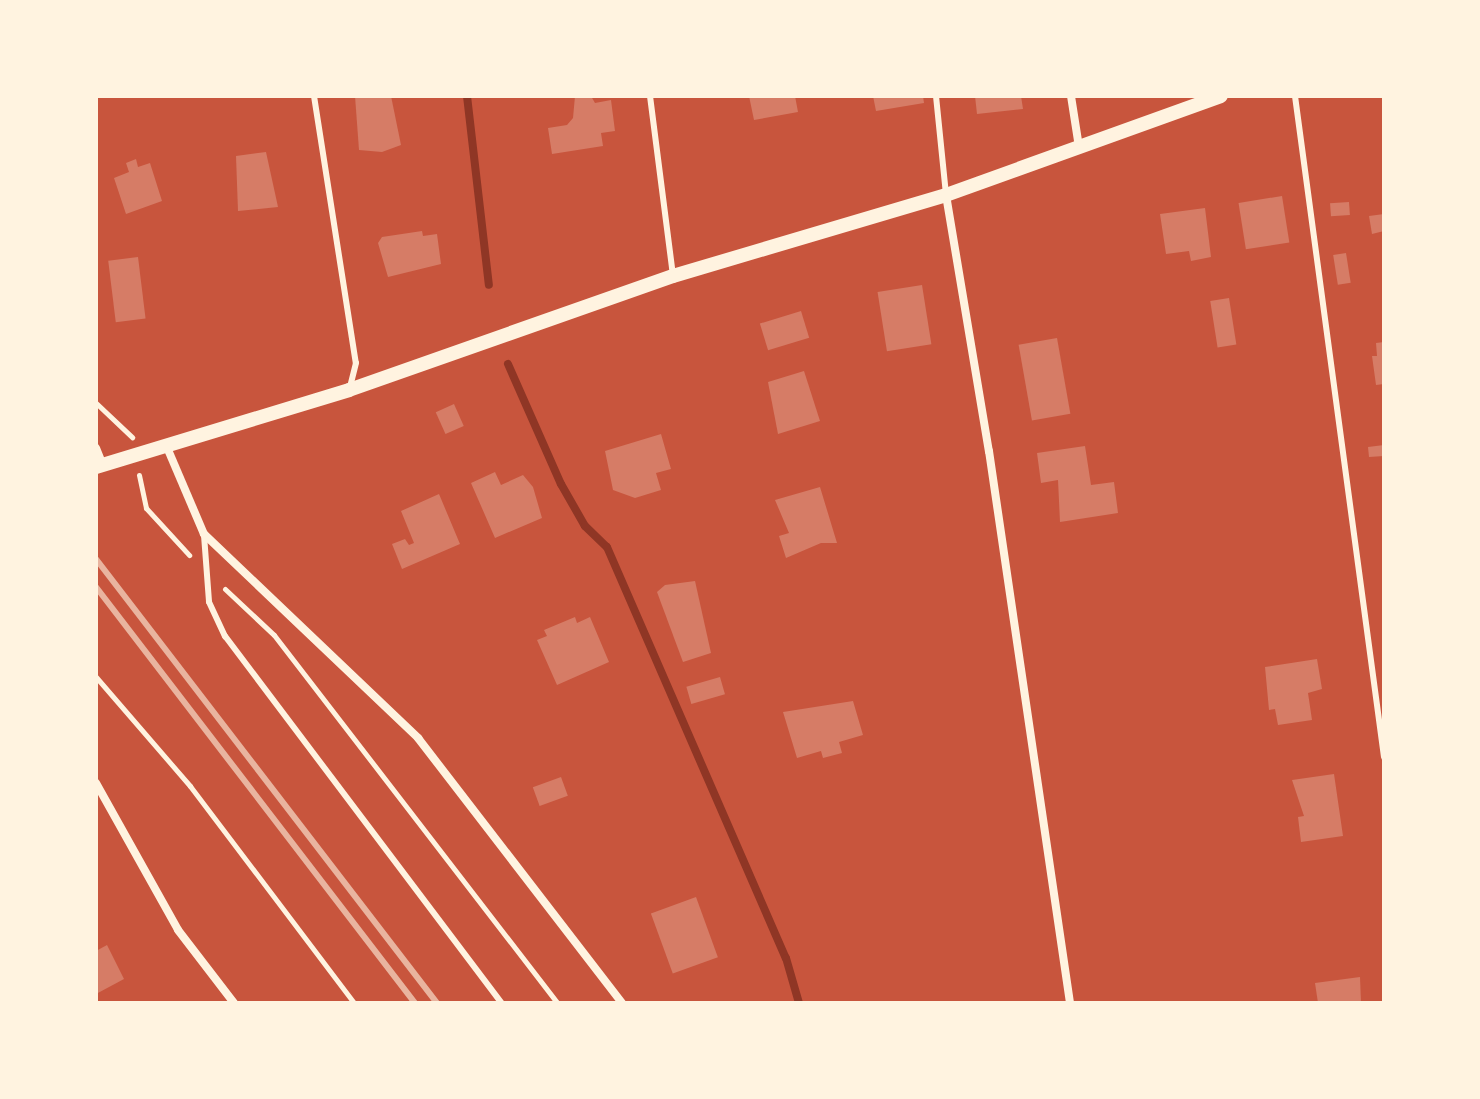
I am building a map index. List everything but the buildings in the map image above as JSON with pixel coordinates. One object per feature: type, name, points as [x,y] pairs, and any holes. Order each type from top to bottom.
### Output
[{"type":"street","points":[[1071,96],[1079,147]]},
{"type":"street","points":[[96,448],[100,466],[349,390],[673,276],[946,195],[1221,96]]},
{"type":"street","points":[[946,195],[989,451],[1070,1003]]},
{"type":"street","points":[[166,445],[204,534],[424,744],[622,1003]]},
{"type":"street","points":[[96,783],[178,930],[234,1003]]},
{"type":"lane","points":[[314,96],[356,363],[349,390]]},
{"type":"lane","points":[[650,96],[673,276]]},
{"type":"lane","points":[[936,96],[946,195]]},
{"type":"lane","points":[[1295,96],[1384,757]]},
{"type":"lane","points":[[204,534],[204,569],[209,602],[225,636],[502,1003]]},
{"type":"path","points":[[96,403],[134,442]]},
{"type":"path","points":[[137,465],[146,508],[204,569],[274,635],[557,1003]]},
{"type":"path","points":[[96,677],[190,786],[354,1003]]},
{"type":"waterway","points":[[467,96],[489,285]]},
{"type":"waterway","points":[[508,364],[561,484],[585,526],[607,547],[786,958],[799,1003]]},
{"type":"railway","points":[[96,559],[437,1003]]},
{"type":"railway","points":[[96,587],[415,1003]]}]
